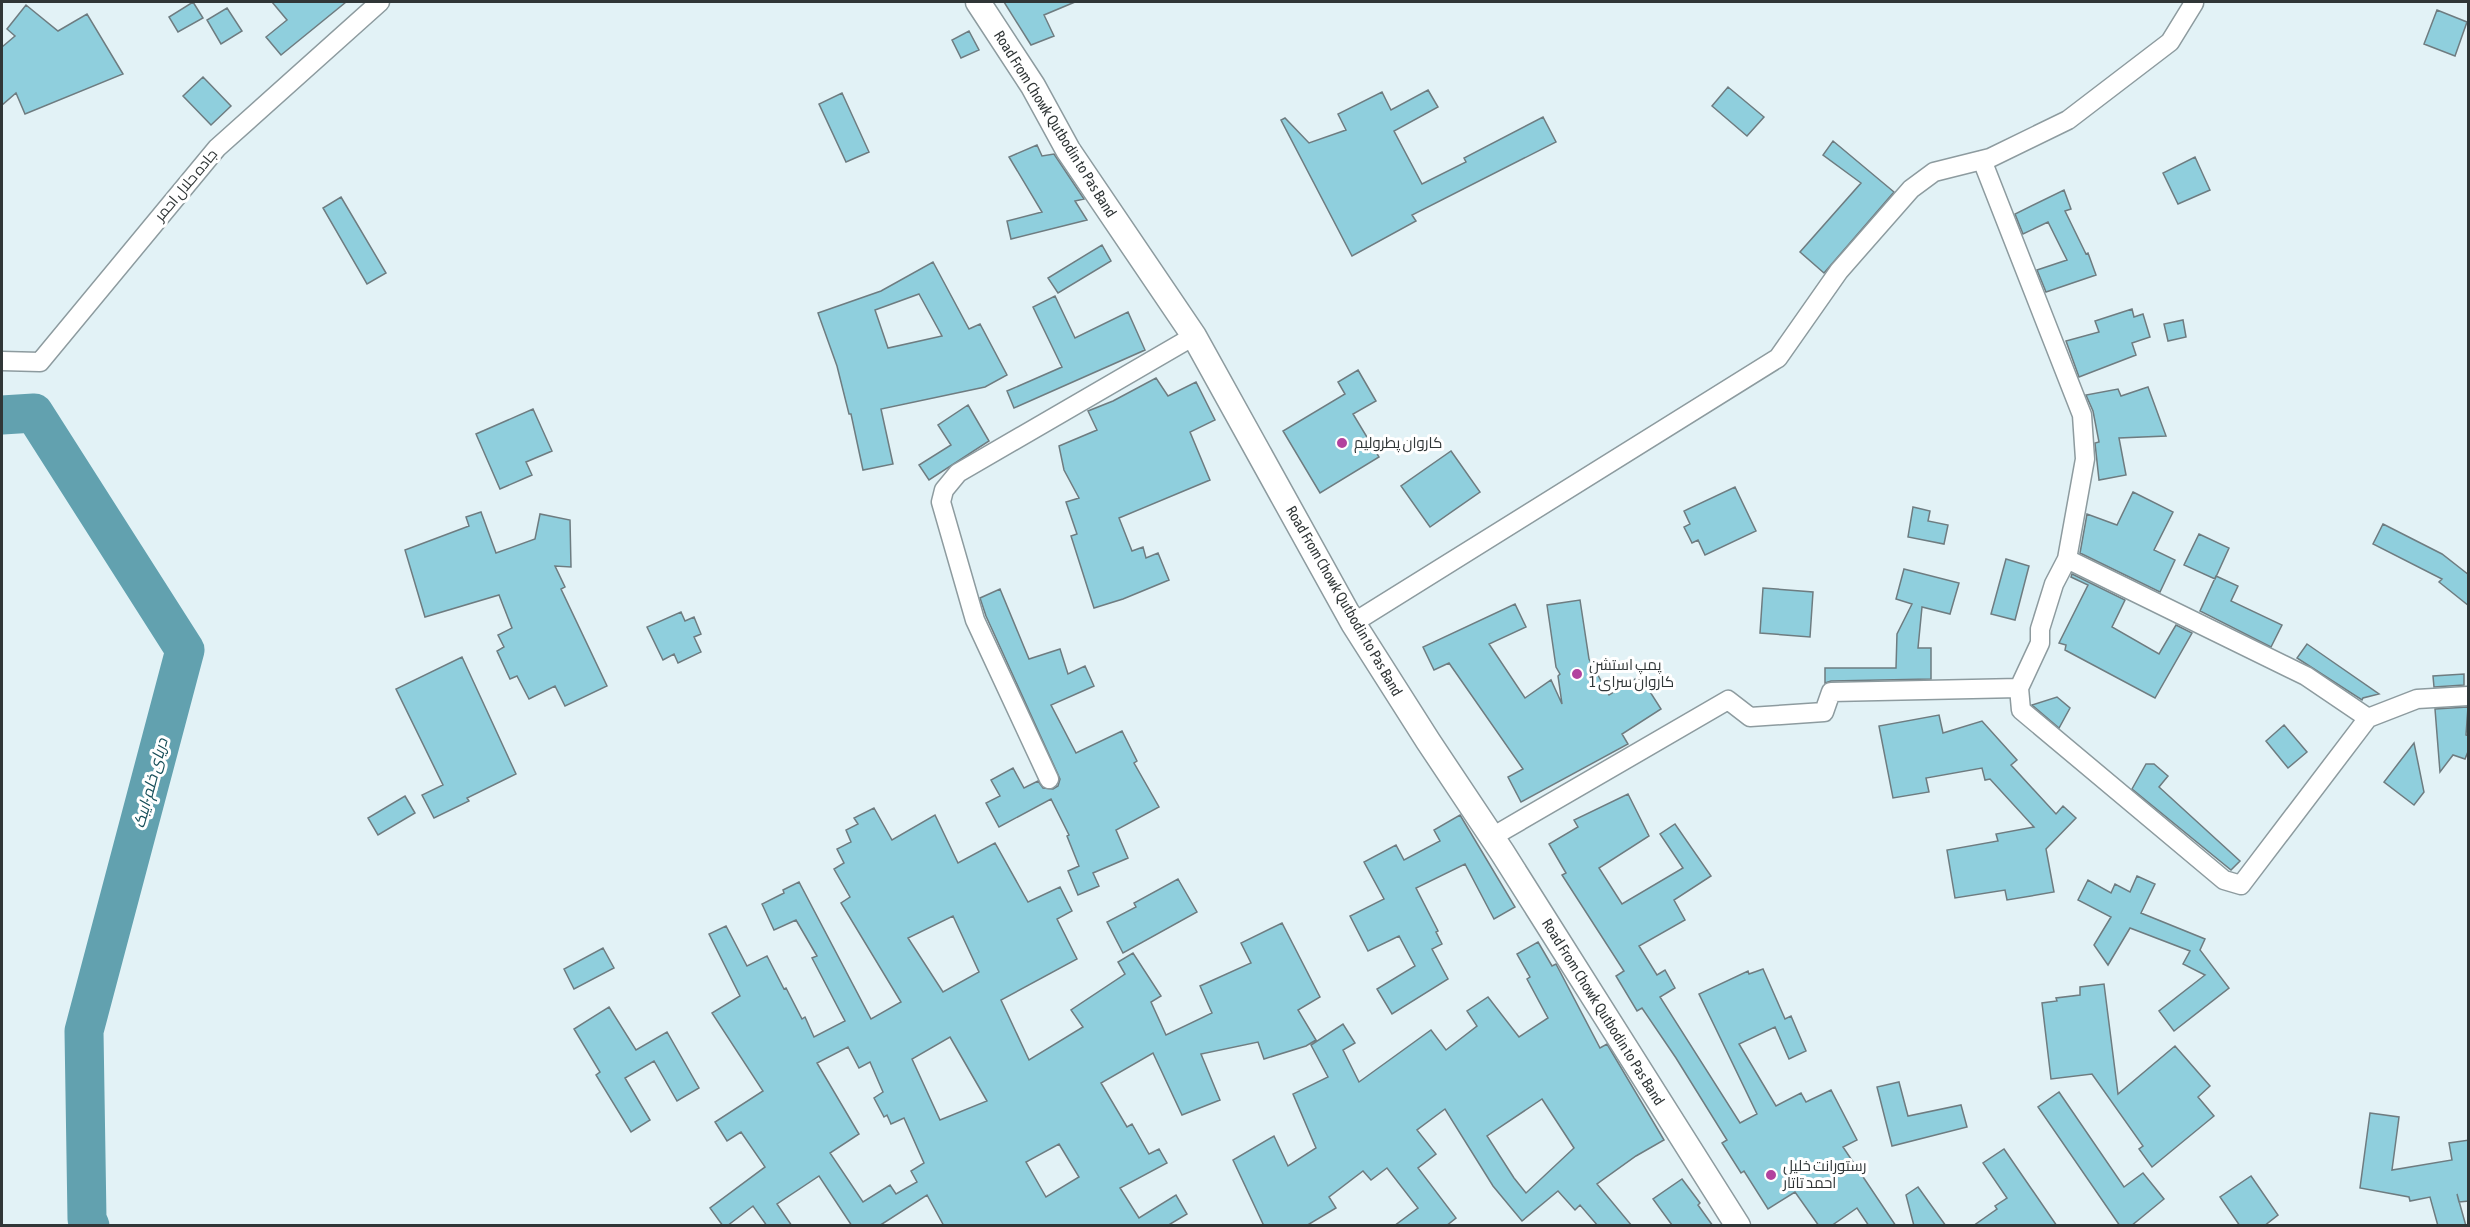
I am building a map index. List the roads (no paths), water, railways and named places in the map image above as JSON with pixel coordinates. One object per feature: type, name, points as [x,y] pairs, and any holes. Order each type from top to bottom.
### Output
[{"type":"main road","name":"Road From Chowk Qutbodin to Pas Band","points":[[978,2],[1034,86],[1068,150],[1194,336],[1353,623],[1492,837],[1738,1226]]},
{"type":"street","name":"جاده حلال احمر","points":[[2,361],[40,362],[217,148],[380,2]]},
{"type":"street","points":[[1353,623],[1778,358],[1839,271],[1911,189],[1934,172],[1983,160],[2068,120],[2170,42],[2194,3]]},
{"type":"street","points":[[1983,160],[2082,415],[2085,459],[2067,559],[2054,584],[2040,629],[2040,643],[2019,688],[2020,710],[2224,880],[2241,885],[2367,718],[2417,699],[2469,696]]},
{"type":"street","points":[[1049,778],[975,620],[940,502],[944,490],[958,473],[1194,336]]},
{"type":"street","points":[[2067,559],[2306,676],[2367,718]]},
{"type":"street","points":[[1492,837],[1728,700],[1750,717],[1824,712],[1831,692],[2019,688]]},
{"type":"waterway","name":"دریای خلم-ایبک","points":[[2,415],[34,413],[185,650],[84,1031],[87,1219],[90,1226]]},
{"type":"place","name":"کاروان پطرولیم","points":[[1342,443]]},
{"type":"place","name":"پمپ استشن کاروان سرای 1","points":[[1577,674]]},
{"type":"place","name":"رستورانت خلیل احمد تاتار","points":[[1771,1175]]}]
